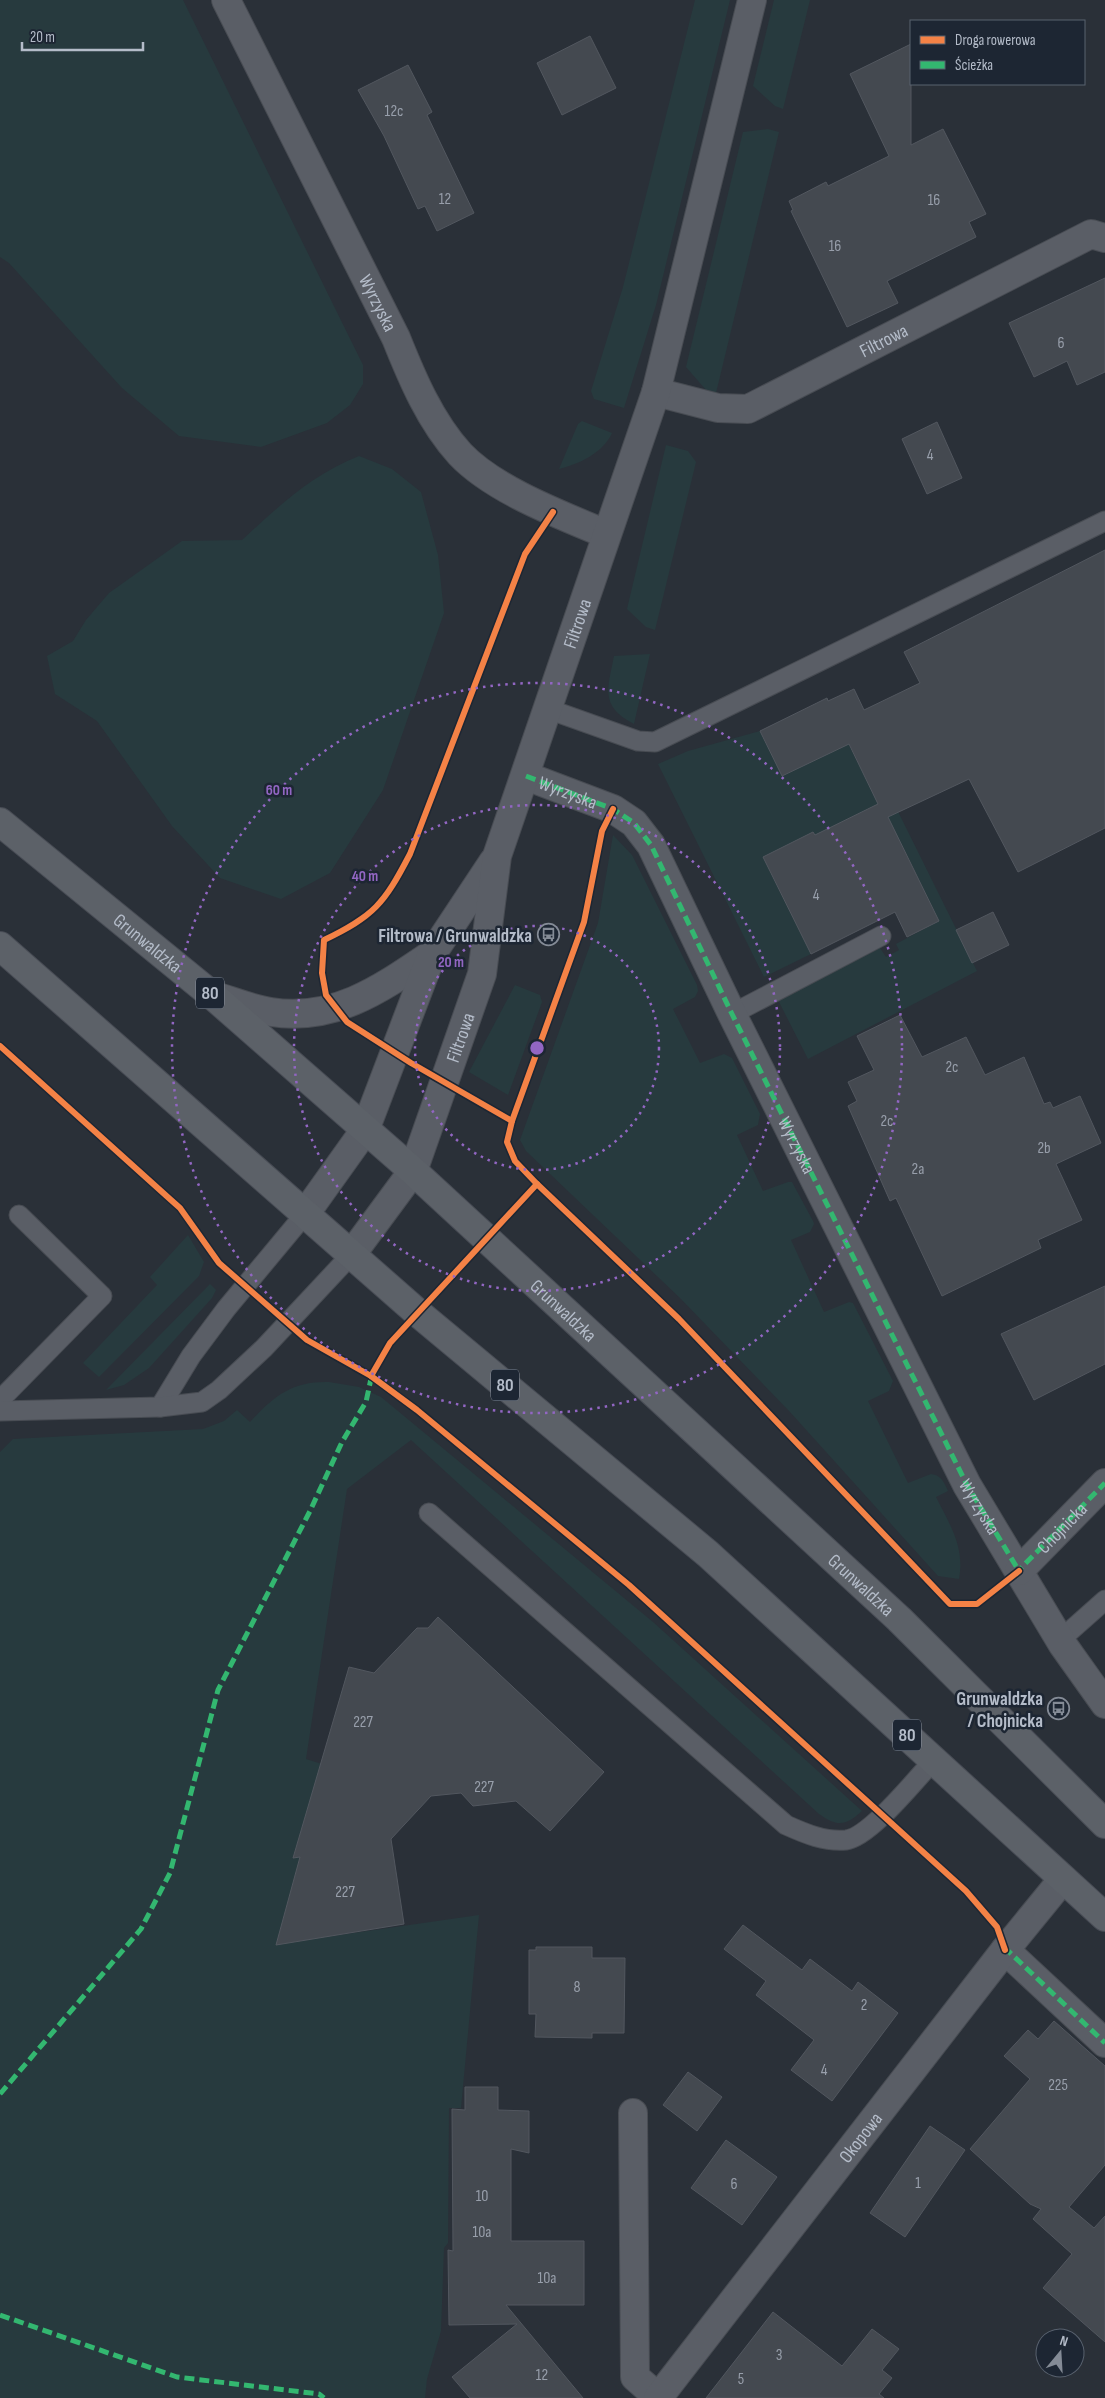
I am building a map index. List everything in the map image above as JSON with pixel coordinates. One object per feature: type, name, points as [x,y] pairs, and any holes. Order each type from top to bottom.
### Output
[{"type":"main road","name":"Grunwaldzka","points":[[0,822],[212,995],[413,1171],[899,1619],[1105,1824]]},
{"type":"main road","name":"80","points":[[0,946],[351,1255],[708,1554],[1105,1917]]},
{"type":"street","name":"Wyrzyska","points":[[226,0],[396,338],[415,386],[441,429],[459,453],[487,475],[553,512],[606,534]]},
{"type":"street","name":"Filtrowa","points":[[351,1255],[413,1171],[482,974],[497,856],[526,776],[606,534],[656,392],[752,0]]},
{"type":"street","name":"Filtrowa","points":[[656,392],[718,408],[748,409],[1091,234],[1105,238]]},
{"type":"street","name":"Wyrzyska","points":[[526,776],[613,809],[625,816],[638,828],[651,845],[732,1014],[967,1485],[1060,1640],[1105,1704]]},
{"type":"street","name":"Filtrowa","points":[[305,1214],[365,1130],[432,954],[497,856]]},
{"type":"street","points":[[212,995],[271,1012],[317,1013],[336,1009],[378,991],[432,954]]},
{"type":"street","name":"Chojnicka","points":[[1019,1570],[1105,1483]]},
{"type":"street","name":"Okopowa","points":[[632,2113],[635,2377],[658,2398],[1005,1950],[1063,1879]]},
{"type":"street","points":[[1005,1950],[1105,2044]]},
{"type":"lane","points":[[548,709],[638,741],[655,742],[1105,521]]},
{"type":"lane","points":[[732,1014],[881,936]]},
{"type":"lane","points":[[160,1408],[192,1356],[226,1309],[305,1214]]},
{"type":"lane","points":[[0,1400],[102,1296],[19,1215]]},
{"type":"lane","points":[[0,1411],[160,1408],[202,1402],[219,1390],[288,1323],[351,1255]]},
{"type":"lane","points":[[429,1513],[786,1825],[812,1836],[834,1840],[848,1840],[865,1832],[934,1760]]},
{"type":"lane","points":[[1060,1640],[1105,1600]]},
{"type":"green space","points":[[0,0],[183,0],[363,365],[363,384],[350,405],[327,423],[261,447],[179,436],[122,388],[9,263],[0,257]]},
{"type":"green space","points":[[695,0],[730,0],[656,305],[624,408],[594,399],[591,391],[623,287]]},
{"type":"green space","points":[[774,0],[810,0],[783,109],[775,106],[753,86]]},
{"type":"green space","points":[[768,129],[779,132],[716,393],[706,390],[686,367],[743,132]]},
{"type":"green space","points":[[582,421],[612,433],[603,446],[590,457],[559,469],[578,424]]},
{"type":"green space","points":[[666,445],[688,451],[696,462],[655,630],[646,627],[627,609]]},
{"type":"green space","points":[[359,456],[392,469],[421,492],[438,555],[444,613],[383,790],[330,873],[281,899],[220,878],[172,826],[97,721],[55,694],[47,656],[73,641],[86,620],[109,593],[182,541],[242,540],[296,492],[326,472]]},
{"type":"green space","points":[[650,654],[634,724],[615,710],[611,703],[608,687],[614,656]]},
{"type":"green space","points":[[760,731],[782,776],[847,741],[858,763],[871,757],[977,971],[808,1059],[778,1000],[880,948],[886,957],[899,950],[896,944],[939,921],[906,853],[815,835],[813,832],[763,857],[811,954],[764,977],[658,764],[688,751]]},
{"type":"green space","points":[[613,835],[632,855],[697,985],[698,991],[695,997],[673,1009],[700,1063],[724,1054],[732,1058],[760,1114],[758,1125],[737,1135],[763,1191],[792,1182],[813,1221],[814,1224],[810,1232],[791,1240],[824,1312],[849,1302],[853,1303],[893,1381],[889,1391],[868,1401],[908,1483],[931,1474],[940,1477],[947,1488],[948,1491],[936,1497],[958,1546],[960,1557],[959,1579],[938,1576],[790,1412],[680,1298],[526,1151],[520,1140],[598,923]]},
{"type":"green space","points":[[515,985],[540,995],[542,1002],[508,1095],[469,1072]]},
{"type":"green space","points":[[188,1235],[204,1262],[199,1276],[99,1377],[83,1363],[157,1285],[150,1277]]},
{"type":"green space","points":[[210,1284],[216,1290],[212,1298],[149,1368],[124,1385],[106,1390]]},
{"type":"green space","points":[[316,1382],[329,1382],[359,1387],[381,1397],[653,1622],[862,1811],[851,1820],[841,1823],[831,1821],[819,1814],[411,1440],[347,1489],[306,1759],[322,1764],[293,1857],[300,1857],[277,1944],[479,1915],[461,2108],[449,2108],[448,2243],[444,2248],[441,2331],[427,2379],[425,2398],[0,2398],[0,1452],[13,1439],[203,1429],[224,1421],[237,1410],[250,1422],[267,1405],[294,1387]]},
{"type":"building","points":[[590,36],[616,88],[562,115],[537,63]]},
{"type":"building","points":[[910,44],[911,145],[943,129],[986,214],[969,222],[976,237],[887,281],[898,303],[847,327],[791,211],[793,210],[789,201],[826,182],[828,186],[889,156],[850,74]]},
{"type":"building","points":[[408,65],[432,112],[427,115],[474,213],[437,231],[425,206],[418,209],[384,136],[358,90]]},
{"type":"building","points":[[1105,278],[1105,372],[1077,385],[1067,361],[1034,377],[1009,323]]},
{"type":"building","points":[[937,422],[962,478],[927,494],[902,439]]},
{"type":"building","points":[[1105,550],[1105,828],[1018,872],[969,779],[888,817],[939,921],[907,937],[895,912],[811,954],[763,857],[813,832],[815,835],[878,804],[849,744],[782,776],[760,731],[827,698],[828,701],[854,689],[864,710],[920,683],[904,652]]},
{"type":"building","points":[[993,912],[1009,945],[972,963],[956,930]]},
{"type":"building","points":[[900,1015],[922,1057],[966,1037],[985,1075],[1024,1057],[1044,1104],[1050,1102],[1053,1108],[1080,1096],[1101,1143],[1056,1164],[1082,1220],[1038,1240],[1041,1248],[942,1296],[896,1198],[890,1201],[848,1106],[857,1101],[848,1082],[874,1070],[857,1036]]},
{"type":"building","points":[[1105,1286],[1105,1364],[1034,1400],[1001,1334]]},
{"type":"building","points":[[438,1617],[604,1772],[550,1831],[516,1801],[473,1806],[461,1793],[431,1796],[391,1839],[404,1924],[276,1945],[300,1857],[293,1858],[349,1667],[374,1673],[417,1628],[428,1628]]},
{"type":"building","points":[[743,1925],[802,1970],[810,1959],[852,1991],[858,1982],[898,2013],[832,2101],[791,2070],[814,2040],[756,1995],[766,1981],[724,1949]]},
{"type":"building","points":[[536,1947],[592,1947],[592,1958],[625,1958],[624,2033],[592,2033],[592,2038],[535,2037],[536,2014],[529,2014],[529,1950],[536,1950]]},
{"type":"building","points":[[1054,2021],[1105,2066],[1105,2165],[1069,2207],[1094,2228],[1105,2216],[1105,2342],[1043,2288],[1072,2254],[1033,2219],[1041,2209],[1030,2204],[970,2149],[1030,2079],[1004,2056],[1028,2030],[1038,2039]]},
{"type":"building","points":[[688,2072],[722,2097],[697,2131],[663,2105]]},
{"type":"building","points":[[465,2087],[498,2087],[498,2110],[529,2111],[529,2153],[511,2149],[511,2241],[584,2241],[584,2305],[506,2305],[583,2398],[470,2398],[452,2377],[517,2324],[449,2325],[448,2250],[453,2251],[452,2109],[465,2110]]},
{"type":"building","points":[[930,2126],[965,2150],[905,2237],[870,2213]]},
{"type":"building","points":[[726,2140],[777,2177],[742,2225],[691,2188]]},
{"type":"building","points":[[773,2312],[842,2366],[872,2329],[899,2349],[882,2370],[892,2378],[879,2394],[884,2398],[706,2398]]},
{"type":"marked path","points":[[526,776],[613,809],[634,823],[651,845],[732,1014],[967,1485],[1019,1571]]},
{"type":"marked path","points":[[0,2094],[141,1929],[170,1873],[218,1690],[310,1511],[342,1442],[366,1402],[372,1374]]},
{"type":"marked path","points":[[1015,1574],[1105,1483]]},
{"type":"marked path","points":[[1004,1947],[1105,2043]]},
{"type":"marked path","points":[[0,2315],[177,2377],[319,2394],[324,2398]]},
{"type":"cycle path","points":[[512,1121],[411,1063],[347,1022],[326,995],[322,973],[324,940],[355,923],[376,907],[385,897],[401,871],[410,854],[525,554],[553,512]]},
{"type":"cycle path","points":[[613,809],[602,831],[584,922],[512,1121],[507,1142],[515,1161],[679,1319],[950,1604],[977,1604],[1019,1571]]},
{"type":"cycle path","points":[[0,1046],[180,1208],[219,1263],[307,1340],[371,1376],[417,1410],[629,1585],[966,1891],[997,1927],[1005,1950]]},
{"type":"cycle path","points":[[371,1376],[390,1343],[537,1184]]},
{"type":"place","name":"Filtrowa / Grunwaldzka","points":[[548,935]]},
{"type":"place","name":"Grunwaldzka / Chojnicka","points":[[1059,1709]]}]
